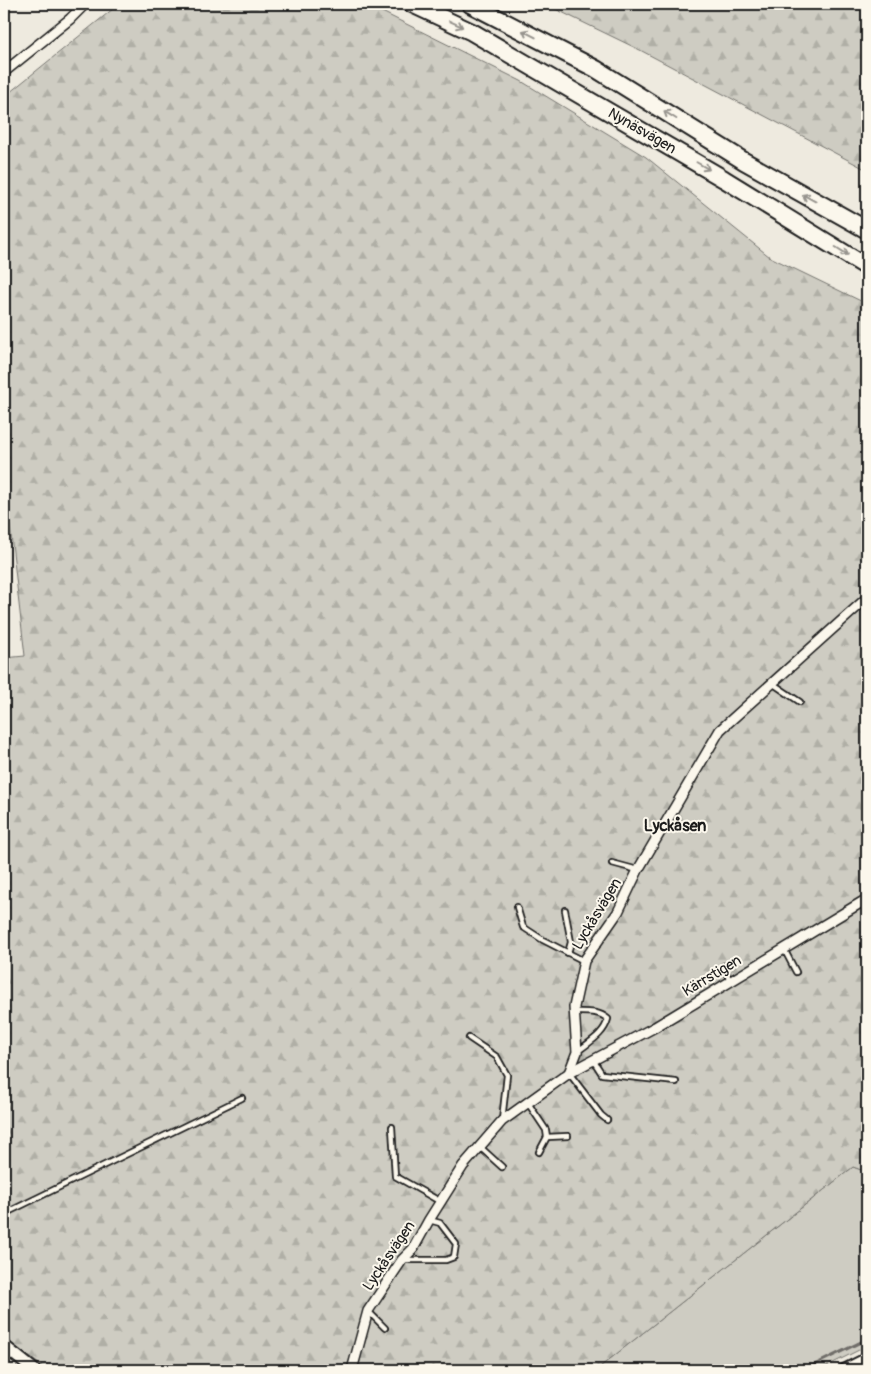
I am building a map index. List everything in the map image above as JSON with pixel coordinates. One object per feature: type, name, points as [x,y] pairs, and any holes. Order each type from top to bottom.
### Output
[{"type":"highway","name":"Nynäsvägen","points":[[412,4],[488,42],[724,178],[867,267]]},
{"type":"highway","name":"Nynäsvägen","points":[[470,4],[596,69],[744,161],[867,230]]},
{"type":"street","points":[[4,72],[70,19],[85,4]]},
{"type":"street","name":"Lyckåsvägen","points":[[352,1370],[368,1312],[402,1260],[413,1249],[463,1166],[502,1121],[569,1073],[577,1052],[573,1012],[584,961],[618,912],[638,870],[720,730],[867,598]]},
{"type":"street","name":"Kärrstigen","points":[[569,1073],[655,1027],[867,899]]},
{"type":"street","points":[[4,1346],[34,1370]]},
{"type":"street","points":[[845,1370],[867,1359]]},
{"type":"lane","points":[[772,684],[800,702]]},
{"type":"lane","points":[[612,864],[638,870]]},
{"type":"lane","points":[[517,907],[523,927],[543,940],[584,961]]},
{"type":"lane","points":[[565,910],[571,942],[568,953]]},
{"type":"lane","points":[[784,949],[796,972]]},
{"type":"lane","points":[[724,966],[730,982]]},
{"type":"lane","points":[[573,1012],[595,1012],[608,1020],[606,1027],[601,1033],[577,1052]]},
{"type":"lane","points":[[469,1038],[497,1057],[507,1075],[502,1121]]},
{"type":"lane","points":[[594,1060],[602,1074],[676,1082]]},
{"type":"lane","points":[[569,1073],[601,1115],[607,1120]]},
{"type":"lane","points":[[4,1214],[242,1098]]},
{"type":"lane","points":[[528,1103],[546,1130],[547,1137],[539,1152]]},
{"type":"lane","points":[[392,1127],[395,1176],[441,1202]]},
{"type":"lane","points":[[547,1137],[568,1136]]},
{"type":"lane","points":[[480,1147],[502,1168]]},
{"type":"lane","points":[[402,1260],[446,1260],[454,1257],[456,1244],[440,1223],[429,1220]]},
{"type":"lane","points":[[368,1312],[385,1328]]},
{"type":"green space","points":[[119,4],[366,4],[521,81],[646,157],[770,257],[867,304],[867,1172],[853,1167],[596,1370],[47,1370],[11,1343],[4,1335],[4,658],[25,656],[4,474],[4,97]]},
{"type":"green space","points":[[545,4],[867,4],[867,170],[640,50]]},
{"type":"green space","points":[[853,1167],[867,1172],[867,1346],[819,1370],[596,1370]]},
{"type":"waterway","points":[[804,1370],[867,1339]]},
{"type":"district","name":"Lyckåsen","points":[[675,826]]}]
